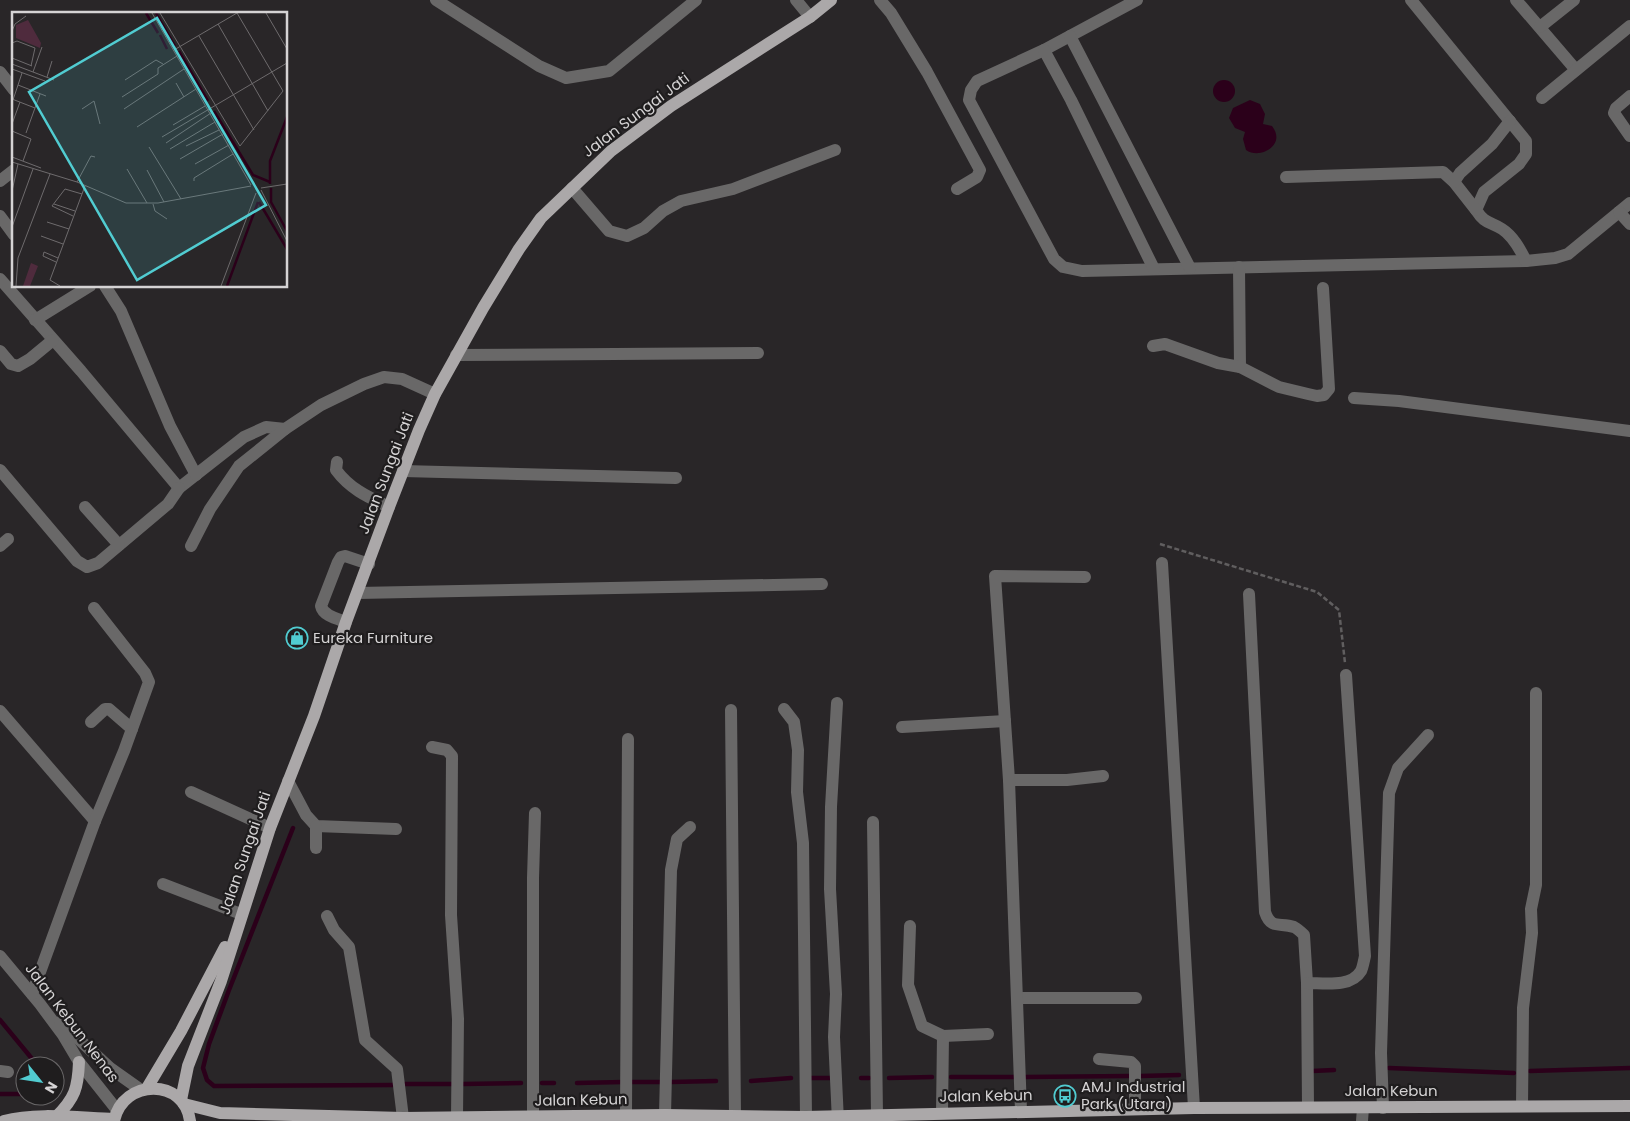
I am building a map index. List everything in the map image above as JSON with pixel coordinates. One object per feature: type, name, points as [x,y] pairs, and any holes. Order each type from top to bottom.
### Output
[{"type":"main road","name":"Jalan Sungai Jati","points":[[182,1102],[188,1066],[220,981],[270,828],[314,716],[346,622],[389,507],[435,394],[456,355],[519,249],[541,218],[611,151],[671,106],[810,17],[831,0]]},
{"type":"main road","points":[[4,1121],[56,1116],[115,1117],[127,1098],[144,1089],[181,1031],[239,920]]},
{"type":"main road","points":[[56,1116],[68,1105],[74,1095],[78,1081],[79,1062]]},
{"type":"main road","name":"Jalan Kebun","points":[[144,1089],[165,1090],[182,1102],[220,1113],[403,1118],[735,1115],[838,1118],[877,1114],[1194,1108],[1630,1106]]},
{"type":"main road","points":[[182,1102],[190,1121]]},
{"type":"main road","name":"Jalan Kebun","points":[[384,1121],[403,1118]]},
{"type":"street","points":[[436,0],[539,66],[566,78],[609,70],[696,0]]},
{"type":"street","points":[[796,0],[810,17]]},
{"type":"street","points":[[880,0],[891,13],[926,72],[980,170],[977,177],[957,189]]},
{"type":"street","points":[[1137,0],[1044,50],[977,81],[969,100],[1054,259],[1063,267],[1082,271],[1526,261],[1555,258],[1568,254],[1630,203]]},
{"type":"street","points":[[1411,0],[1526,141],[1526,154],[1519,164],[1484,192],[1476,210]]},
{"type":"street","points":[[1516,0],[1576,70]]},
{"type":"street","points":[[1540,27],[1574,0]]},
{"type":"street","points":[[1542,98],[1630,26]]},
{"type":"street","points":[[1070,36],[1190,268]]},
{"type":"street","points":[[1044,50],[1071,100],[1154,269]]},
{"type":"street","points":[[0,72],[12,87]]},
{"type":"street","points":[[1630,96],[1616,108],[1614,113],[1630,136]]},
{"type":"street","points":[[1454,182],[1460,173],[1492,144],[1510,121]]},
{"type":"street","points":[[572,188],[609,231],[627,236],[644,228],[663,210],[681,201],[733,189],[835,150]]},
{"type":"street","points":[[0,181],[12,172]]},
{"type":"street","points":[[1286,177],[1443,172],[1454,182],[1482,220],[1503,230],[1519,247],[1526,261]]},
{"type":"street","points":[[1619,212],[1630,224]]},
{"type":"street","points":[[0,216],[12,232]]},
{"type":"street","points":[[1239,267],[1240,367]]},
{"type":"street","points":[[0,279],[179,488]]},
{"type":"street","points":[[35,320],[87,288]]},
{"type":"street","points":[[106,288],[121,311],[170,426],[196,475]]},
{"type":"street","points":[[1153,346],[1165,344],[1218,363],[1240,367],[1279,387],[1318,396],[1324,395],[1329,389],[1323,288]]},
{"type":"street","points":[[0,351],[11,364],[18,366],[30,359],[53,340]]},
{"type":"street","points":[[456,355],[758,353]]},
{"type":"street","points":[[191,546],[210,509],[240,466],[285,429],[321,405],[364,384],[384,378],[402,379],[435,394]]},
{"type":"street","points":[[1354,398],[1399,401],[1630,431]]},
{"type":"street","points":[[0,470],[76,561],[87,568],[98,563],[168,504],[179,488],[244,437],[266,427],[285,429]]},
{"type":"street","points":[[338,462],[336,470],[345,482],[357,491],[389,507]]},
{"type":"street","points":[[403,472],[676,478]]},
{"type":"street","points":[[85,506],[119,545]]},
{"type":"street","points":[[346,622],[325,614],[321,606],[338,562],[341,557],[345,556],[369,564]]},
{"type":"street","points":[[1162,563],[1194,1108]]},
{"type":"street","points":[[1021,1111],[1009,780],[995,576],[1085,577]]},
{"type":"street","points":[[358,593],[822,584]]},
{"type":"street","points":[[1248,594],[1265,912],[1268,920],[1274,924],[1295,928],[1304,935],[1308,983],[1308,1107]]},
{"type":"street","points":[[94,608],[145,673],[149,682],[95,821],[36,999],[110,1068],[144,1089]]},
{"type":"street","points":[[1308,983],[1351,981],[1361,971],[1365,956],[1346,674]]},
{"type":"street","points":[[1522,1106],[1522,1008],[1532,933],[1531,909],[1536,885],[1536,693]]},
{"type":"street","points":[[837,703],[831,807],[830,889],[836,994],[834,1037],[838,1118]]},
{"type":"street","points":[[91,722],[105,709],[109,709],[132,729]]},
{"type":"street","points":[[784,709],[794,722],[798,750],[797,792],[803,843],[806,1117]]},
{"type":"street","points":[[731,710],[735,1115]]},
{"type":"street","points":[[0,712],[95,821]]},
{"type":"street","points":[[902,727],[1005,720]]},
{"type":"street","points":[[1383,1108],[1382,1053],[1389,793],[1398,768],[1428,735]]},
{"type":"street","points":[[626,1115],[628,739]]},
{"type":"street","points":[[432,747],[447,750],[452,756],[451,915],[458,1019],[457,1117]]},
{"type":"street","points":[[1009,780],[1068,780],[1103,776]]},
{"type":"street","points":[[288,781],[306,815],[316,826],[316,848]]},
{"type":"street","points":[[191,792],[270,828]]},
{"type":"street","points":[[533,1116],[533,888],[535,813]]},
{"type":"street","points":[[873,822],[877,1114]]},
{"type":"street","points":[[316,826],[396,829]]},
{"type":"street","points":[[665,1115],[671,870],[678,839],[690,827]]},
{"type":"street","points":[[163,884],[239,920]]},
{"type":"street","points":[[327,916],[334,930],[349,947],[365,1040],[397,1068],[403,1118]]},
{"type":"street","points":[[910,926],[908,984],[922,1026],[943,1036],[988,1034]]},
{"type":"street","name":"Jalan Kebun Nenas","points":[[0,956],[63,1035],[115,1117]]},
{"type":"street","points":[[1018,998],[1136,998]]},
{"type":"street","points":[[942,1113],[943,1036]]},
{"type":"street","points":[[1099,1059],[1131,1062],[1135,1066],[1135,1109]]},
{"type":"street","points":[[1362,1121],[1363,1108]]},
{"type":"path","points":[[1160,544],[1318,592],[1339,610],[1346,674]]},
{"type":"shaded area","points":[[1224,80],[1232,83],[1235,91],[1232,99],[1224,102],[1216,99],[1213,91],[1216,83]]},
{"type":"shaded area","points":[[1250,100],[1260,104],[1265,114],[1263,124],[1272,126],[1276,133],[1274,145],[1264,152],[1252,153],[1246,150],[1243,139],[1245,132],[1235,128],[1229,118],[1233,108]]},
{"type":"waterway","points":[[293,828],[209,1044],[203,1068],[207,1080],[214,1086],[394,1085]]},
{"type":"waterway","points":[[0,1020],[30,1056]]},
{"type":"waterway","points":[[1389,1068],[1514,1073]]},
{"type":"waterway","points":[[1530,1071],[1630,1068]]},
{"type":"waterway","points":[[1312,1071],[1334,1070]]},
{"type":"waterway","points":[[1141,1076],[1179,1075]]},
{"type":"waterway","points":[[1025,1077],[1129,1076]]},
{"type":"waterway","points":[[889,1078],[932,1077]]},
{"type":"waterway","points":[[951,1077],[1016,1077]]},
{"type":"waterway","points":[[751,1081],[791,1078]]},
{"type":"waterway","points":[[811,1078],[831,1078]]},
{"type":"waterway","points":[[861,1078],[869,1078]]},
{"type":"waterway","points":[[671,1082],[716,1081]]},
{"type":"waterway","points":[[577,1083],[623,1082]]},
{"type":"waterway","points":[[631,1082],[661,1082]]},
{"type":"waterway","points":[[463,1084],[521,1083]]},
{"type":"waterway","points":[[542,1083],[554,1083]]},
{"type":"waterway","points":[[405,1084],[454,1084]]},
{"type":"waterway","points":[[0,1094],[15,1094]]},
{"type":"place","name":"Eureka Furniture","points":[[297,638]]},
{"type":"place","name":"AMJ Industrial Park (Utara)","points":[[1065,1096]]}]
